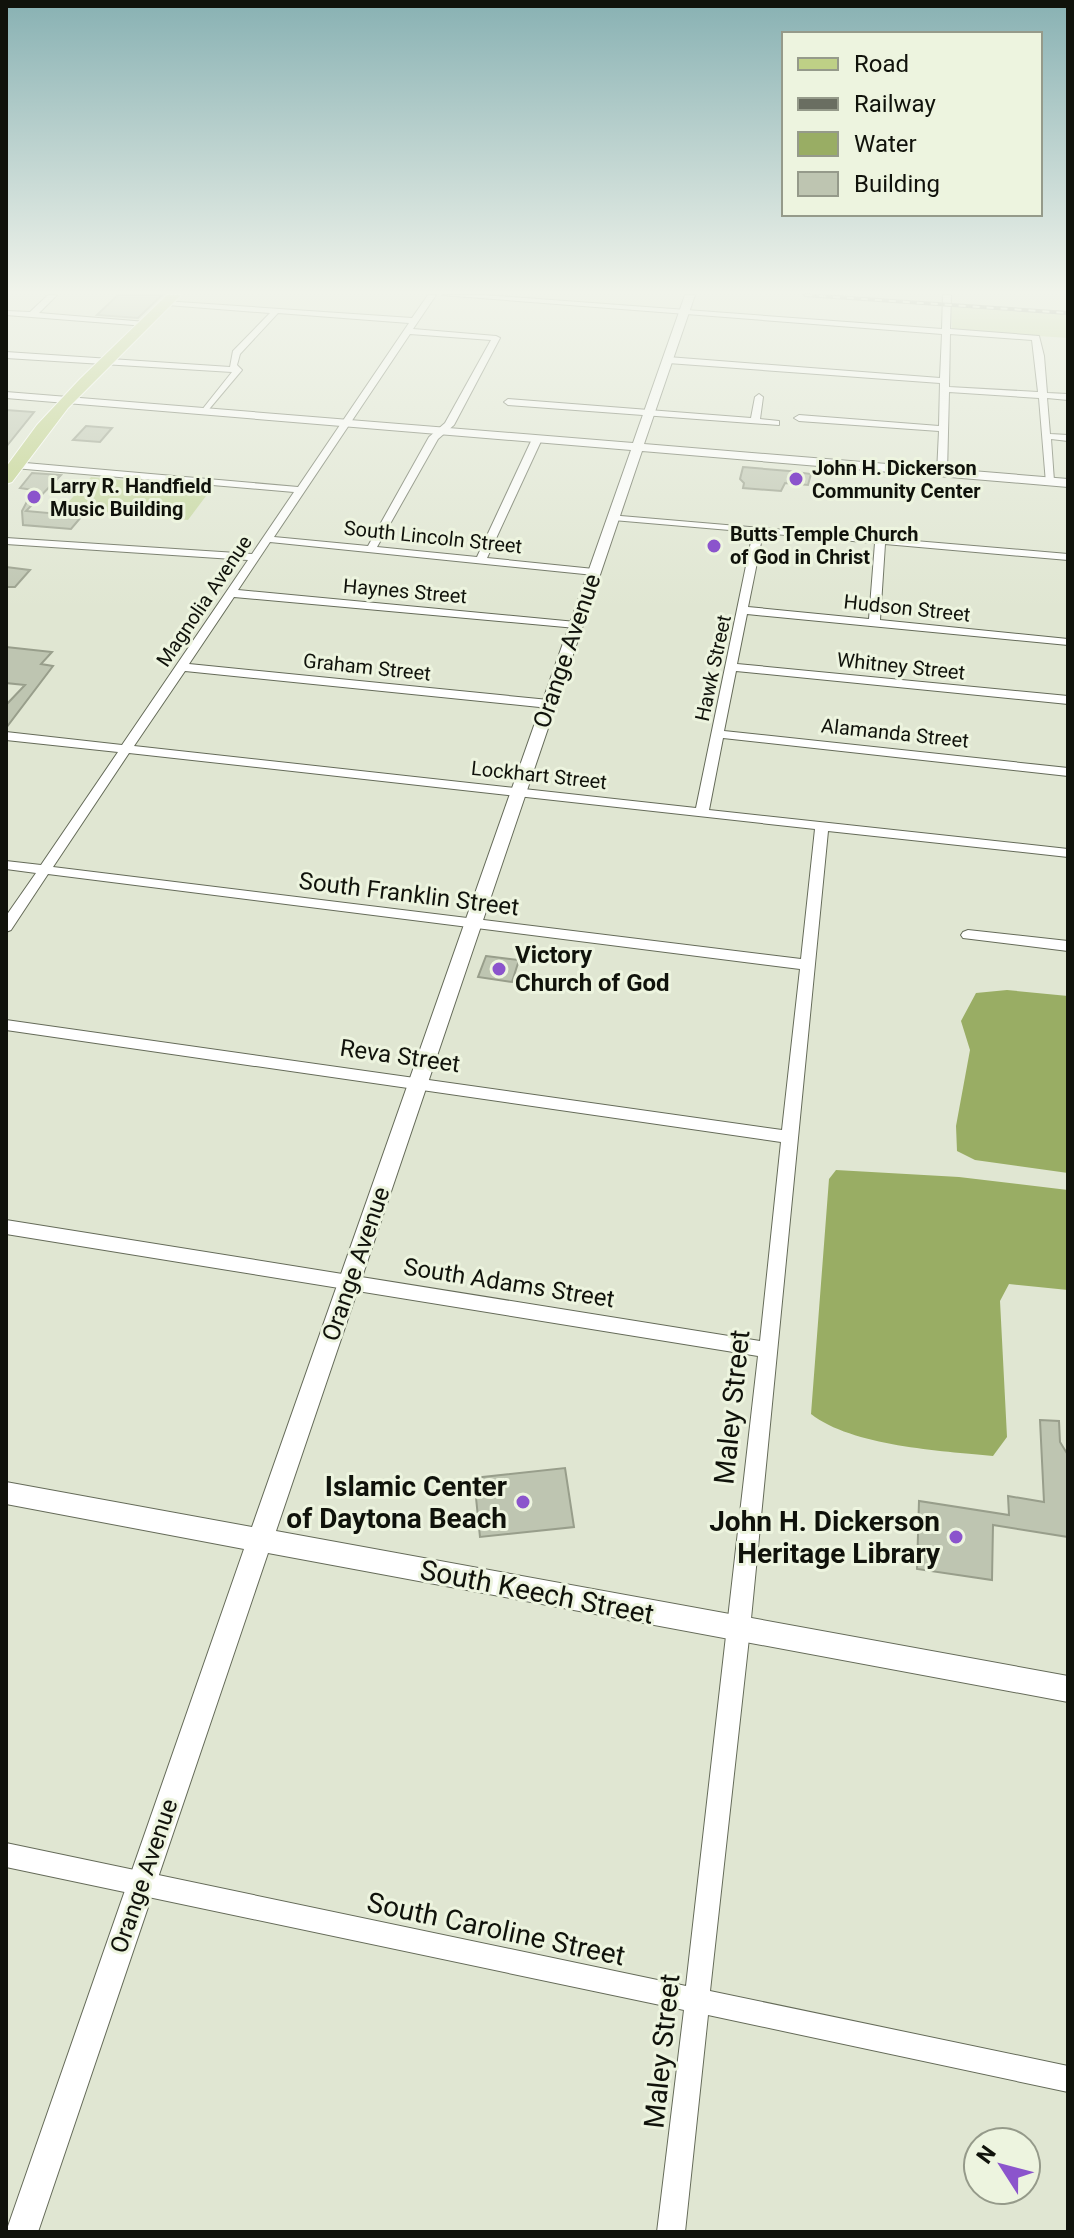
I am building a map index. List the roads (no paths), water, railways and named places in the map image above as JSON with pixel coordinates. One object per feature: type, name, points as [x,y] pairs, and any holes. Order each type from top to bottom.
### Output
[{"type":"main road","points":[[10,472],[68,400]]},
{"type":"street","points":[[61,399],[1068,483]]},
{"type":"street","points":[[205,411],[214,399]]},
{"type":"street","name":"Magnolia Avenue","points":[[6,927],[362,399]]},
{"type":"street","points":[[371,549],[434,437],[449,425],[463,399]]},
{"type":"street","name":"Orange Avenue","points":[[21,2232],[654,399]]},
{"type":"street","points":[[755,422],[759,399]]},
{"type":"street","points":[[942,473],[944,399]]},
{"type":"street","points":[[1043,399],[1049,481]]},
{"type":"street","points":[[508,402],[545,400],[649,413],[776,423]]},
{"type":"street","points":[[799,418],[944,429]]},
{"type":"street","points":[[1047,436],[1068,438]]},
{"type":"street","points":[[481,560],[537,439]]},
{"type":"street","points":[[10,472],[301,490]]},
{"type":"street","points":[[613,517],[1068,557]]},
{"type":"street","name":"Hawk Street","points":[[702,812],[758,531]]},
{"type":"street","name":"South Lincoln Street","points":[[267,539],[594,572]]},
{"type":"street","points":[[6,541],[255,557]]},
{"type":"street","points":[[874,623],[880,542]]},
{"type":"street","name":"Haynes Street","points":[[231,593],[576,625]]},
{"type":"street","name":"Hudson Street","points":[[743,610],[1068,642]]},
{"type":"street","name":"Graham Street","points":[[181,667],[549,704]]},
{"type":"street","name":"Whitney Street","points":[[731,667],[1068,700]]},
{"type":"street","name":"Alamanda Street","points":[[717,734],[1068,772]]},
{"type":"street","name":"Lockhart Street","points":[[6,736],[1068,853]]},
{"type":"street","name":"Maley Street","points":[[671,2232],[739,1629],[822,826]]},
{"type":"street","name":"South Franklin Street","points":[[6,865],[807,965]]},
{"type":"street","points":[[968,935],[1068,946]]},
{"type":"street","name":"Reva Street","points":[[6,1025],[788,1137]]},
{"type":"street","name":"South Adams Street","points":[[6,1227],[768,1350]]},
{"type":"street","name":"South Keech Street","points":[[6,1493],[1068,1689]]},
{"type":"street","name":"South Caroline Street","points":[[6,1855],[1068,2079]]},
{"type":"water","points":[[1007,990],[1068,996],[1068,1173],[975,1160],[957,1151],[956,1126],[970,1050],[961,1021],[976,993]]},
{"type":"water","points":[[836,1170],[959,1177],[1068,1190],[1068,1290],[1009,1284],[1000,1301],[1007,1437],[993,1456],[873,1440],[828,1425],[811,1414],[829,1179]]},
{"type":"place","name":"John H. Dickerson Community Center","points":[[796,479]]},
{"type":"place","name":"Larry R. Handfield Music Building","points":[[34,497]]},
{"type":"place","name":"Butts Temple Church of God in Christ","points":[[714,546]]},
{"type":"place","name":"Victory Church of God","points":[[499,969]]},
{"type":"place","name":"Islamic Center of Daytona Beach","points":[[523,1502]]},
{"type":"place","name":"John H. Dickerson Heritage Library","points":[[956,1537]]}]
